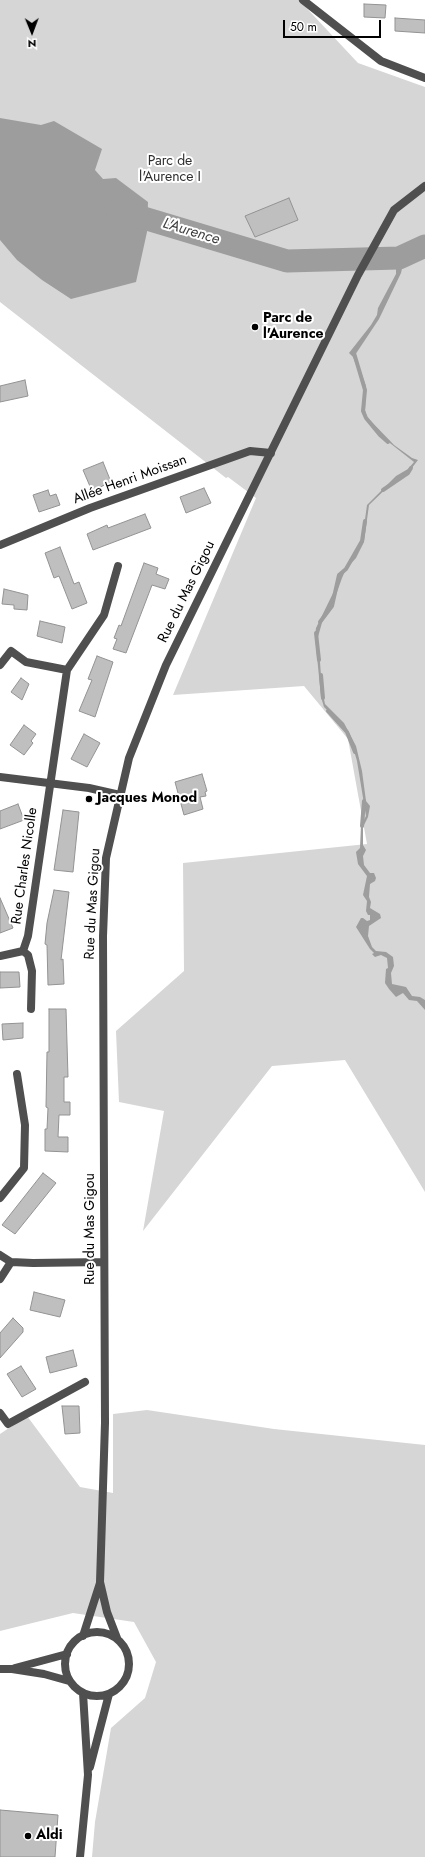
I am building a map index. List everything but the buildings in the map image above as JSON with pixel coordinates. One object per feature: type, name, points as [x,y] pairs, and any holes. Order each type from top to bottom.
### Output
[{"type":"street","points":[[303,0],[381,61],[425,78]]},
{"type":"street","name":"Rue du Mas Gigou","points":[[117,1638],[107,1612],[100,1582],[105,1423],[103,936],[106,858],[129,758],[166,665],[358,275],[394,210],[425,186]]},
{"type":"street","name":"Allée Henri Moissan","points":[[0,545],[90,508],[250,451],[271,453]]},
{"type":"street","points":[[0,665],[11,651],[26,662],[67,670],[104,615],[118,566]]},
{"type":"street","name":"Rue Charles Nicolle","points":[[23,951],[28,936],[49,783],[67,670]]},
{"type":"street","points":[[0,777],[89,788],[120,795]]},
{"type":"street","points":[[0,956],[23,951],[28,956],[32,971],[32,1009]]},
{"type":"street","points":[[0,1198],[24,1168],[25,1125],[17,1074]]},
{"type":"street","points":[[0,1255],[12,1262],[33,1264],[104,1262]]},
{"type":"street","points":[[0,1279],[12,1262]]},
{"type":"street","points":[[0,1413],[8,1424],[85,1382]]},
{"type":"street","name":"Rue du Mas Gigou","points":[[83,1636],[100,1582]]},
{"type":"street","points":[[12,1669],[44,1674],[69,1681],[83,1693],[94,1696],[109,1694],[123,1682],[129,1668],[126,1652],[117,1638],[97,1633],[83,1636],[71,1645],[64,1666],[69,1681]]},
{"type":"street","points":[[0,1670],[12,1669],[67,1654]]},
{"type":"street","points":[[83,1693],[88,1775]]},
{"type":"street","points":[[80,1857],[88,1775],[109,1694]]},
{"type":"green space","name":"Parc de l'Aurence I","points":[[0,0],[299,0],[358,63],[425,87],[425,1192],[345,1060],[272,1066],[143,1231],[164,1111],[119,1102],[116,1031],[184,971],[183,863],[367,844],[348,739],[304,686],[173,695],[256,498],[228,477],[226,478],[0,302]]},
{"type":"green space","points":[[147,1410],[274,1429],[425,1445],[425,1857],[92,1857],[95,1822],[111,1728],[145,1698],[156,1662],[134,1622],[73,1613],[0,1631],[0,1434],[27,1416],[80,1487],[113,1493],[113,1414]]},
{"type":"shaded area","points":[[0,118],[41,125],[54,121],[102,149],[95,170],[103,179],[116,178],[148,202],[147,232],[136,282],[71,299],[42,280],[17,260],[0,240]]},
{"type":"shaded area","points":[[425,246],[425,253],[403,264],[401,273],[379,319],[355,355],[366,386],[366,391],[353,357],[349,353],[377,315],[378,308],[396,274],[396,264],[375,264],[376,259],[406,256]]},
{"type":"shaded area","points":[[366,393],[365,410],[367,417],[394,445],[412,458],[418,460],[408,473],[396,479],[369,505],[364,542],[356,558],[346,569],[332,606],[323,619],[316,644],[320,662],[322,690],[325,704],[344,723],[356,746],[362,771],[366,801],[370,806],[368,817],[363,827],[363,845],[366,850],[363,856],[364,865],[370,873],[374,873],[376,878],[375,881],[370,884],[370,908],[380,914],[381,918],[369,926],[368,936],[372,947],[376,951],[386,952],[393,957],[394,966],[391,973],[392,984],[406,987],[412,996],[420,997],[425,1000],[425,1010],[417,1001],[409,1000],[403,993],[396,997],[389,989],[385,983],[386,969],[388,968],[387,958],[381,955],[375,957],[372,954],[374,953],[356,927],[361,918],[367,921],[370,920],[370,915],[368,915],[366,911],[367,901],[363,895],[367,876],[358,864],[356,852],[360,848],[361,825],[366,816],[357,761],[350,737],[341,724],[324,707],[321,697],[315,636],[316,628],[337,585],[339,575],[355,556],[362,541],[367,505],[396,476],[408,469],[414,462],[381,436],[366,418],[363,411]]},
{"type":"waterway","name":"L'Aurence","points":[[117,210],[287,261],[399,258],[425,246]]},
{"type":"waterway","points":[[354,353],[365,390],[363,411],[366,418],[388,442]]},
{"type":"waterway","points":[[383,490],[408,473],[411,468]]},
{"type":"waterway","points":[[320,622],[332,606],[339,575],[346,569],[362,541],[365,521]]},
{"type":"waterway","points":[[316,633],[319,660]]},
{"type":"waterway","points":[[321,675],[323,698]]},
{"type":"waterway","points":[[328,711],[347,732],[355,752]]},
{"type":"waterway","points":[[362,826],[364,801]]},
{"type":"place","name":"Parc de l'Aurence","points":[[255,327]]},
{"type":"place","name":"Jacques Monod","points":[[89,799]]},
{"type":"place","name":"Aldi","points":[[28,1836]]}]
